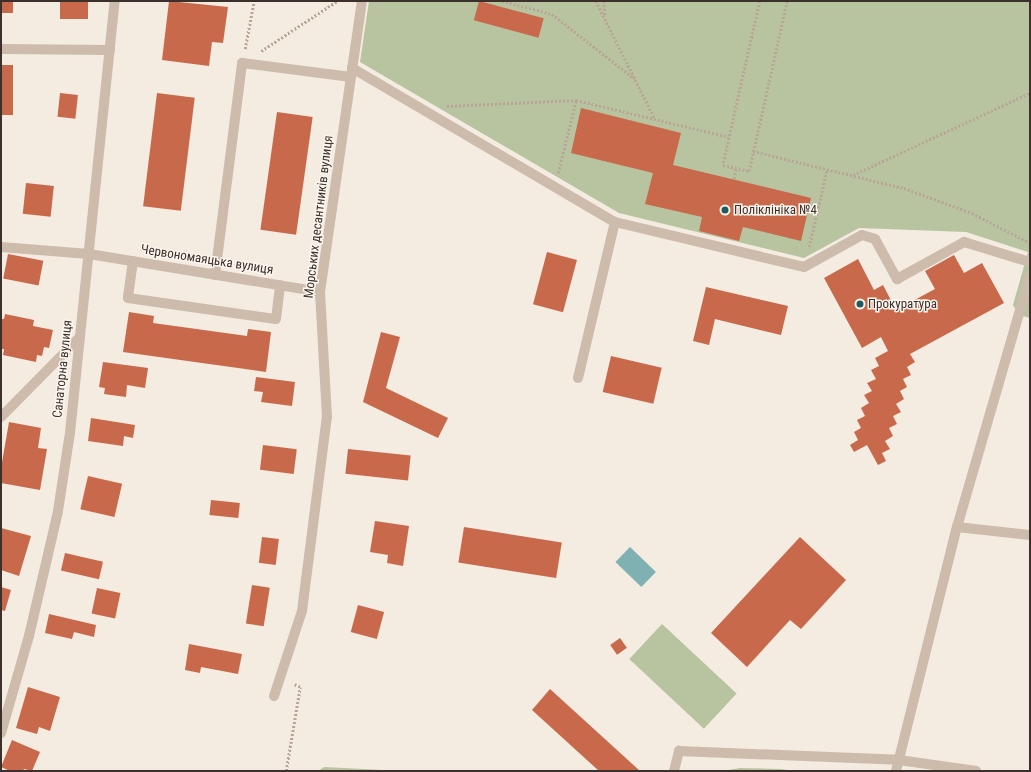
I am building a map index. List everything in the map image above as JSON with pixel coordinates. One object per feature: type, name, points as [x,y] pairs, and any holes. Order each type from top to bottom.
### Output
[{"type":"street","name":"Санаторна вулиця","points":[[1,733],[29,636],[58,511],[70,433],[115,1]]},
{"type":"street","name":"Морських десантників вулиця","points":[[274,696],[302,611],[327,417],[320,292],[362,1]]},
{"type":"street","points":[[1,49],[110,50]]},
{"type":"street","points":[[215,275],[242,63],[352,73],[420,108],[615,222],[804,267],[862,235],[875,239],[897,279],[964,242],[1030,262]]},
{"type":"street","points":[[578,378],[615,222]]},
{"type":"street","name":"Червономаяцька вулиця","points":[[1,247],[89,254],[320,292]]},
{"type":"street","points":[[133,261],[128,298],[276,319],[280,285]]},
{"type":"street","points":[[896,771],[957,527],[1026,308],[1030,276]]},
{"type":"street","points":[[1,417],[80,337]]},
{"type":"street","points":[[957,527],[1030,535]]},
{"type":"street","points":[[674,771],[679,751],[899,760],[976,771]]},
{"type":"path","points":[[242,63],[254,1]]},
{"type":"path","points":[[242,63],[336,1]]},
{"type":"path","points":[[502,1],[552,14],[636,79]]},
{"type":"path","points":[[596,1],[655,119]]},
{"type":"path","points":[[604,1],[605,18]]},
{"type":"path","points":[[760,1],[723,165],[749,171],[787,1]]},
{"type":"path","points":[[853,176],[1030,93]]},
{"type":"path","points":[[420,108],[576,100],[730,137]]},
{"type":"path","points":[[555,186],[576,100]]},
{"type":"path","points":[[753,151],[904,188],[965,211],[1030,243]]},
{"type":"path","points":[[734,179],[736,168]]},
{"type":"path","points":[[804,267],[828,169]]},
{"type":"path","points":[[286,771],[300,687]]},
{"type":"green space","points":[[369,1],[1030,1],[1030,318],[1019,315],[1013,305],[1028,252],[966,232],[859,228],[804,258],[619,213],[360,62]]},
{"type":"green space","points":[[662,624],[737,694],[704,729],[629,659]]},
{"type":"green space","points":[[324,767],[402,771],[318,771]]},
{"type":"green space","points":[[740,768],[780,769],[796,771],[722,771]]},
{"type":"water","points":[[630,547],[656,572],[641,587],[615,562]]},
{"type":"building","points":[[1,1],[13,1],[13,13],[1,13]]},
{"type":"building","points":[[60,1],[88,1],[88,19],[60,19]]},
{"type":"building","points":[[169,1],[228,7],[223,43],[212,42],[209,66],[162,60]]},
{"type":"building","points":[[479,1],[544,18],[539,38],[474,20]]},
{"type":"building","points":[[1,65],[13,65],[13,115],[1,115]]},
{"type":"building","points":[[60,93],[78,95],[75,119],[57,117]]},
{"type":"building","points":[[157,93],[195,98],[181,211],[143,206]]},
{"type":"building","points":[[581,108],[681,133],[673,165],[811,198],[801,241],[743,227],[739,241],[699,231],[702,217],[645,204],[653,173],[571,153]]},
{"type":"building","points":[[277,112],[313,117],[296,235],[260,230]]},
{"type":"building","points":[[26,183],[54,186],[51,217],[23,214]]},
{"type":"building","points":[[547,252],[577,260],[563,312],[533,304]]},
{"type":"building","points":[[8,254],[43,261],[39,285],[3,279]]},
{"type":"building","points":[[954,255],[964,273],[982,263],[1004,303],[910,354],[915,362],[907,367],[911,375],[903,379],[907,387],[900,391],[904,399],[896,404],[901,412],[893,416],[897,424],[889,428],[893,436],[885,441],[890,449],[882,453],[886,461],[878,465],[867,445],[854,452],[850,445],[858,440],[854,432],[861,428],[857,420],[865,416],[861,408],[869,403],[864,395],[872,391],[867,383],[876,379],[871,370],[879,366],[875,358],[888,351],[881,337],[862,348],[824,278],[858,259],[874,290],[883,285],[896,310],[935,289],[925,271]]},
{"type":"building","points":[[706,287],[788,306],[781,335],[715,319],[709,345],[693,341]]},
{"type":"building","points":[[129,312],[154,316],[153,323],[247,336],[248,329],[271,332],[266,372],[123,352]]},
{"type":"building","points":[[5,314],[34,320],[33,326],[53,330],[49,348],[44,347],[42,356],[37,355],[36,362],[3,355],[4,349],[1,349],[1,319],[4,319]]},
{"type":"building","points":[[381,332],[400,337],[386,388],[448,418],[438,438],[363,402]]},
{"type":"building","points":[[611,356],[662,368],[653,404],[603,392]]},
{"type":"building","points":[[103,362],[148,368],[145,388],[127,385],[126,397],[104,394],[105,388],[99,387]]},
{"type":"building","points":[[256,377],[295,382],[292,406],[261,402],[263,392],[254,391]]},
{"type":"building","points":[[91,418],[135,425],[133,438],[124,436],[123,446],[88,441]]},
{"type":"building","points":[[9,422],[41,428],[38,448],[47,449],[40,490],[1,483],[1,468]]},
{"type":"building","points":[[263,445],[297,449],[294,474],[260,470]]},
{"type":"building","points":[[348,449],[411,456],[408,480],[345,474]]},
{"type":"building","points":[[88,476],[122,484],[114,517],[80,509]]},
{"type":"building","points":[[211,500],[240,503],[238,518],[209,515]]},
{"type":"building","points":[[375,521],[409,526],[403,566],[387,563],[388,555],[370,552]]},
{"type":"building","points":[[464,527],[562,542],[556,578],[458,563]]},
{"type":"building","points":[[1,528],[31,536],[19,576],[1,570]]},
{"type":"building","points":[[262,537],[279,539],[276,565],[259,563]]},
{"type":"building","points":[[800,537],[846,580],[801,629],[790,620],[747,667],[711,633]]},
{"type":"building","points":[[65,553],[103,562],[99,579],[61,571]]},
{"type":"building","points":[[252,585],[270,588],[264,626],[246,624]]},
{"type":"building","points":[[1,587],[11,590],[5,611],[1,610]]},
{"type":"building","points":[[97,588],[120,593],[115,618],[92,613]]},
{"type":"building","points":[[358,605],[384,612],[377,639],[351,632]]},
{"type":"building","points":[[49,614],[96,625],[94,637],[74,632],[72,639],[45,633]]},
{"type":"building","points":[[620,638],[627,648],[617,655],[610,645]]},
{"type":"building","points":[[189,644],[242,654],[238,674],[201,667],[200,673],[185,670]]},
{"type":"building","points":[[28,687],[60,697],[50,731],[39,727],[37,734],[16,728]]},
{"type":"building","points":[[550,689],[640,771],[599,771],[532,710]]},
{"type":"building","points":[[12,740],[40,752],[32,771],[24,769],[23,771],[10,771],[1,767]]},
{"type":"place","name":"Поліклініка №4","points":[[725,210]]},
{"type":"place","name":"Прокуратура","points":[[860,304]]}]
